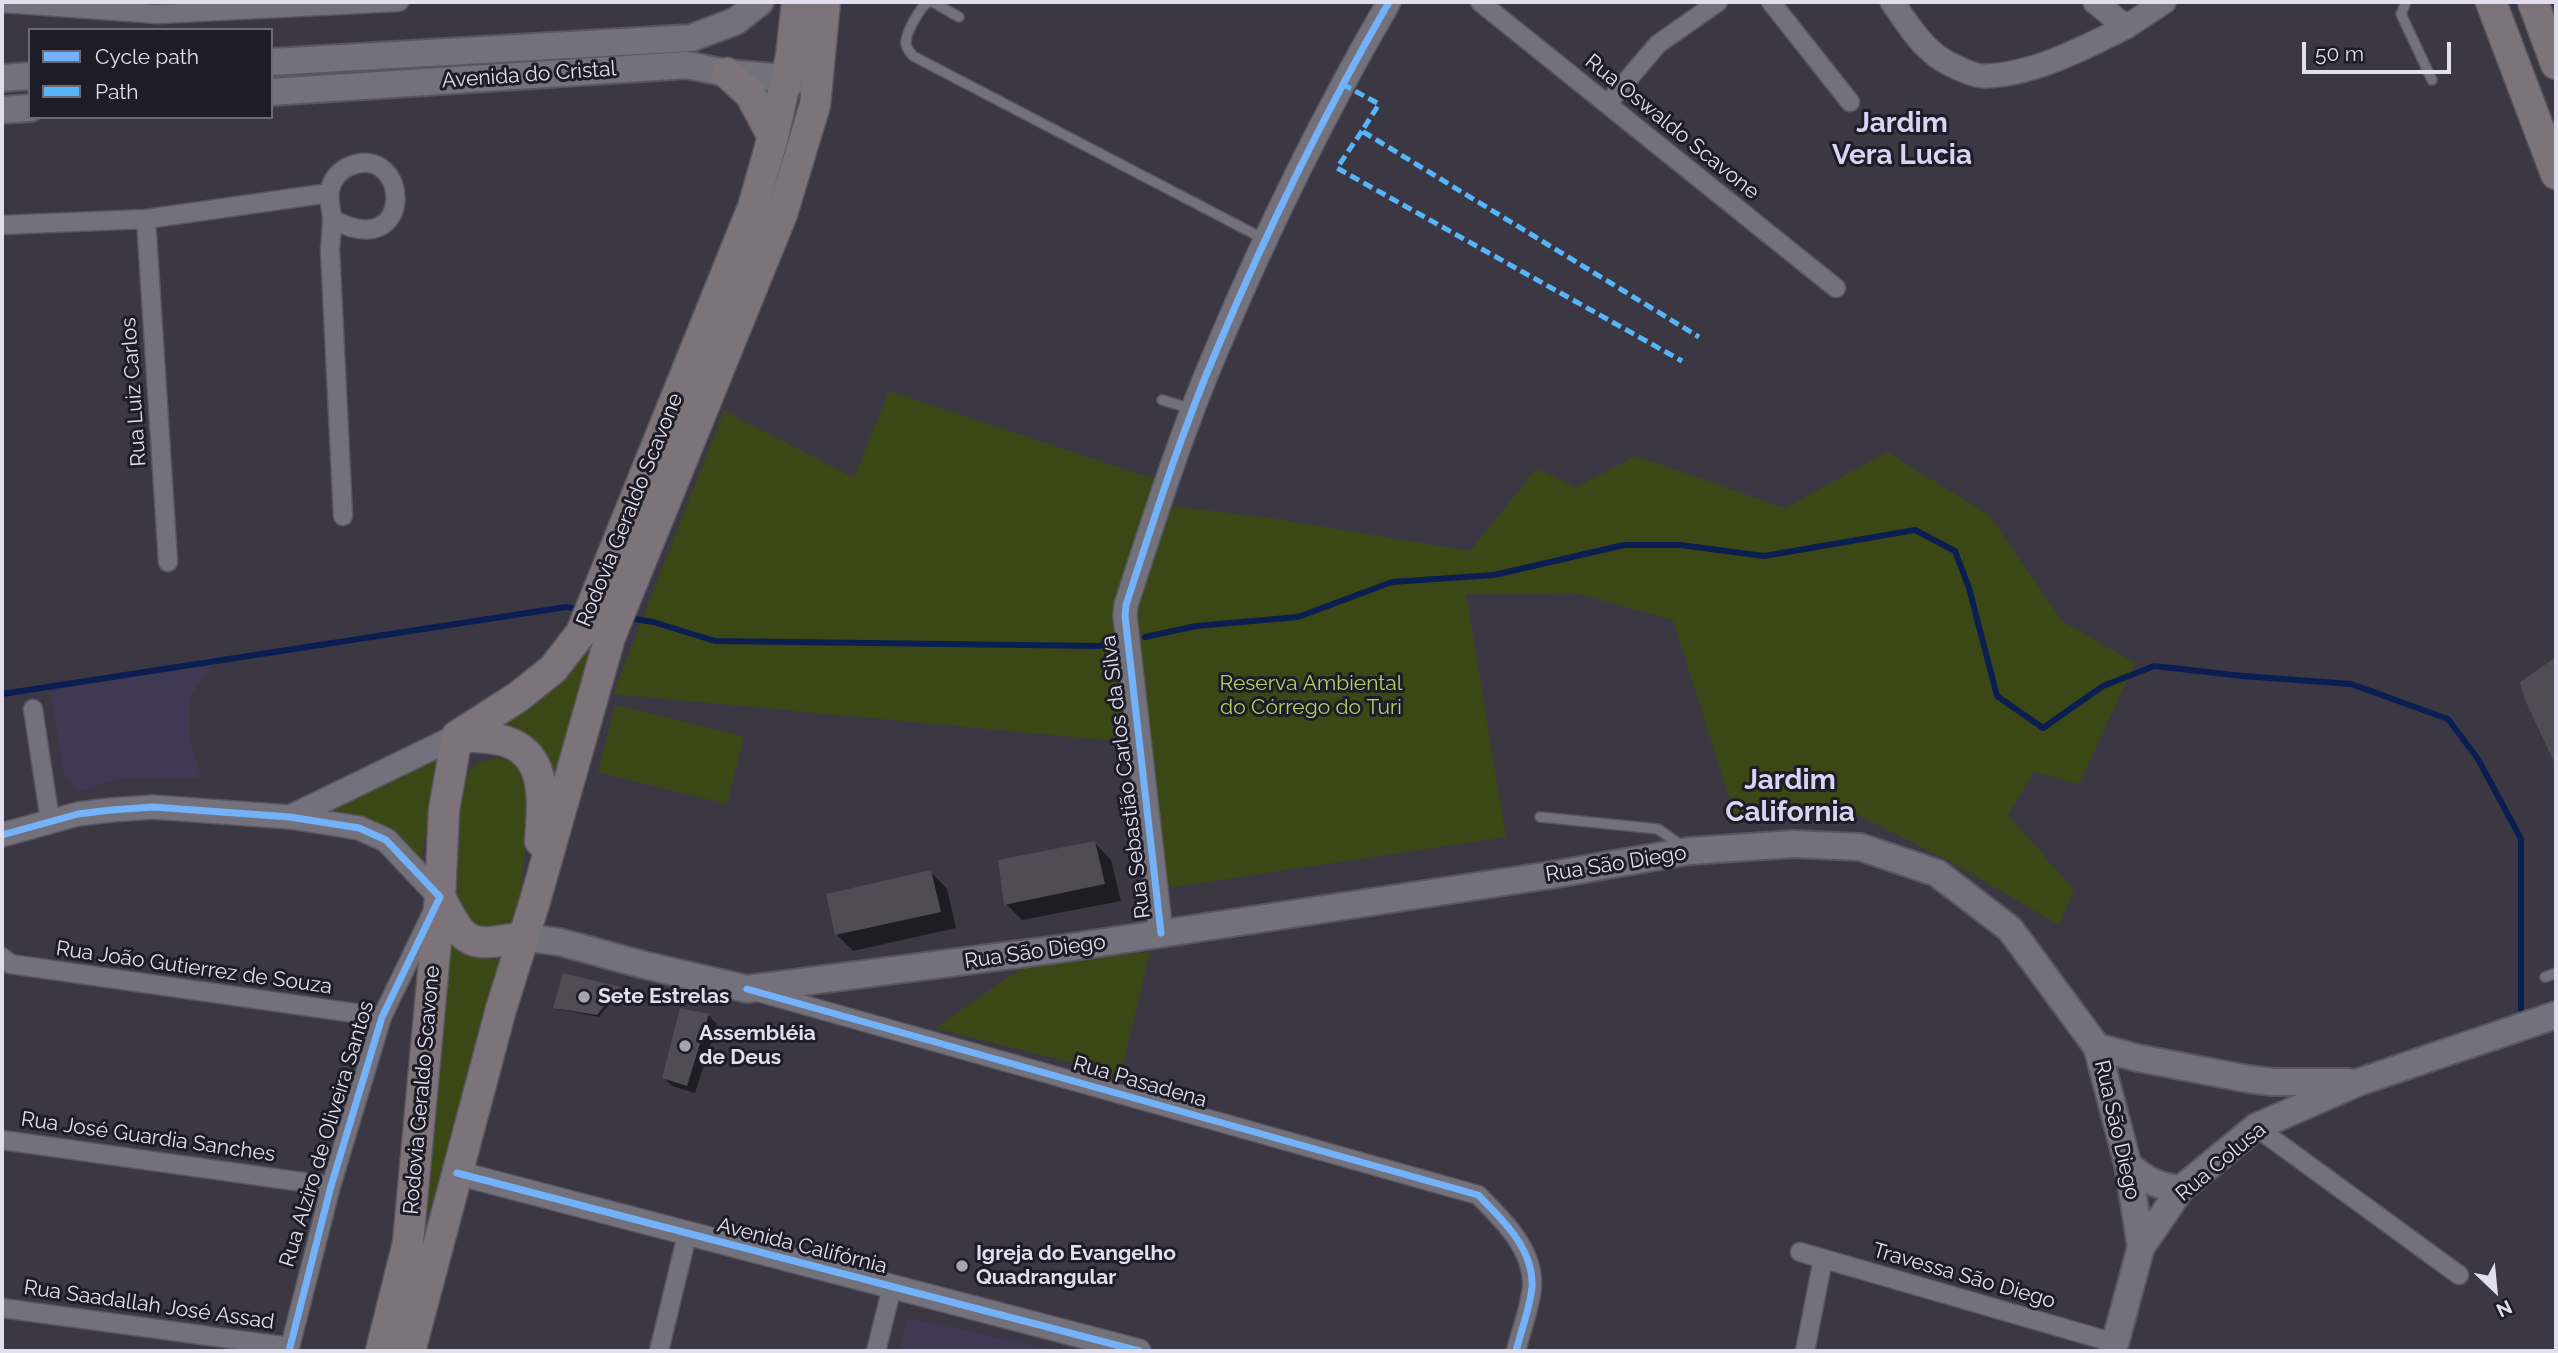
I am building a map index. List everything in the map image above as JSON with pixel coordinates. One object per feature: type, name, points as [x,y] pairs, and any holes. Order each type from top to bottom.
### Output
[{"type":"main road","name":"Avenida do Cristal","points":[[273,62],[691,38],[736,22],[760,2]]},
{"type":"main road","name":"Rodovia Geraldo Scavone","points":[[381,1351],[408,1242],[440,897],[444,810],[457,736],[518,697],[553,669],[581,633],[753,207],[773,137],[791,56],[797,2]]},
{"type":"main road","name":"Rodovia Geraldo Scavone","points":[[410,1351],[522,937],[535,901],[610,637],[782,214],[815,105],[825,2]]},
{"type":"main road","points":[[2491,2],[2556,174]]},
{"type":"main road","points":[[2533,2],[2556,64]]},
{"type":"main road","name":"Avenida do Cristal","points":[[273,92],[687,65],[727,73],[817,81]]},
{"type":"main road","points":[[727,73],[750,94],[773,137]]},
{"type":"main road","points":[[2,78],[28,76]]},
{"type":"main road","points":[[2,110],[28,108]]},
{"type":"main road","points":[[457,736],[502,741],[524,751],[541,778],[541,829],[535,901]]},
{"type":"main road","name":"Rua São Diego","points":[[747,989],[1059,949],[1550,875],[1689,851],[1793,844],[1860,847],[1937,873],[2010,929],[2098,1047],[2128,1166],[2141,1248],[2114,1347]]},
{"type":"main road","points":[[440,897],[455,928],[468,939],[484,944],[522,937]]},
{"type":"main road","name":"Rua Pasadena","points":[[522,937],[560,942],[747,989]]},
{"type":"main road","name":"Rua Colusa","points":[[2141,1248],[2181,1189],[2256,1127],[2360,1082],[2556,1014]]},
{"type":"main road","name":"Rua Colusa","points":[[2098,1047],[2138,1058],[2248,1079],[2272,1082],[2360,1082]]},
{"type":"main road","points":[[2248,1079],[2259,1108],[2256,1127]]},
{"type":"main road","points":[[2128,1166],[2149,1182],[2162,1187],[2181,1189]]},
{"type":"street","points":[[2,3],[158,14],[269,4],[399,2]]},
{"type":"street","name":"Rua Sebastião Carlos da Silva","points":[[1161,933],[1125,616],[1165,487],[1193,409],[1265,239],[1346,76],[1389,2]]},
{"type":"street","name":"Rua Oswaldo Scavone","points":[[1480,2],[1836,288]]},
{"type":"street","points":[[1607,104],[1658,44],[1718,2]]},
{"type":"street","points":[[1771,2],[1850,102]]},
{"type":"street","points":[[1892,2],[1932,53],[1958,68],[1982,77],[2011,73],[2072,53],[2126,27],[2164,2]]},
{"type":"street","points":[[2095,2],[2126,27]]},
{"type":"street","points":[[332,219],[354,230],[376,228],[385,223],[396,204],[394,183],[379,167],[358,164],[338,173],[329,193],[343,516]]},
{"type":"street","points":[[2,225],[146,219],[329,193]]},
{"type":"street","name":"Rua Luiz Carlos","points":[[146,219],[168,562]]},
{"type":"street","points":[[33,709],[50,820]]},
{"type":"street","points":[[290,817],[457,736]]},
{"type":"street","points":[[2,835],[78,814],[153,807],[290,817],[359,828],[386,840],[440,897]]},
{"type":"street","name":"Rua Alziro de Oliveira Santos","points":[[289,1349],[331,1186],[382,1017],[440,897]]},
{"type":"street","name":"Rua João Gutierrez de Souza","points":[[2,957],[10,964],[382,1017]]},
{"type":"street","points":[[823,1011],[820,992],[829,979]]},
{"type":"street","name":"Rua Pasadena","points":[[747,989],[1478,1195],[1511,1229],[1527,1259],[1532,1286],[1516,1351]]},
{"type":"street","points":[[2256,1127],[2459,1275]]},
{"type":"street","name":"Rua José Guardia Sanches","points":[[2,1140],[331,1186]]},
{"type":"street","name":"Avenida Califórnia","points":[[457,1173],[892,1287],[1096,1346],[1139,1351]]},
{"type":"street","points":[[659,1351],[687,1235]]},
{"type":"street","name":"Travessa São Diego","points":[[1800,1252],[2114,1347]]},
{"type":"street","points":[[1805,1351],[1823,1259]]},
{"type":"street","points":[[876,1351],[892,1287]]},
{"type":"street","name":"Rua Saadallah José Assad","points":[[2,1308],[289,1349]]},
{"type":"lane","points":[[959,17],[931,2],[921,7],[906,41],[907,49],[913,56],[1265,239]]},
{"type":"lane","points":[[2406,2],[2401,14],[2432,80]]},
{"type":"lane","points":[[1162,400],[1193,409]]},
{"type":"lane","points":[[1540,817],[1658,829],[1689,851]]},
{"type":"lane","points":[[2544,976],[2556,972]]},
{"type":"shaded area","points":[[220,655],[190,696],[189,735],[201,778],[117,779],[78,792],[64,774],[51,692]]},
{"type":"shaded area","points":[[908,1318],[1058,1351],[899,1351]]},
{"type":"green space","name":"Reserva Ambiental do Córrego do Turi","points":[[889,391],[1155,479],[1171,506],[1277,519],[1470,551],[1536,469],[1576,487],[1636,456],[1785,508],[1887,452],[1989,515],[2062,621],[2135,663],[2079,784],[2034,772],[2008,815],[2074,890],[2059,925],[1953,863],[1857,814],[1737,822],[1673,620],[1575,593],[1466,594],[1506,837],[1167,888],[1149,744],[613,694],[724,411],[854,478]]},
{"type":"green space","points":[[606,609],[556,778],[547,758],[535,743],[519,732],[499,724]]},
{"type":"green space","points":[[615,705],[744,736],[727,804],[598,772]]},
{"type":"green space","points":[[444,755],[420,861],[356,817],[322,812]]},
{"type":"green space","points":[[495,758],[516,765],[531,783],[519,912],[506,925],[479,931],[454,909],[454,862],[463,778],[476,764]]},
{"type":"green space","points":[[441,933],[476,956],[502,960],[431,1212],[426,1208]]},
{"type":"green space","points":[[1150,952],[1120,1075],[935,1028],[1026,965]]},
{"type":"building","points":[[2556,657],[2556,766],[2525,700],[2520,682]]},
{"type":"building","points":[[1095,841],[1105,884],[1004,905],[998,860]]},
{"type":"building","points":[[931,870],[941,912],[835,935],[826,894]]},
{"type":"building","name":"Sete Estrelas","points":[[563,973],[620,987],[597,1015],[553,1008]]},
{"type":"building","name":"Assembléia de Deus","points":[[680,1008],[709,1014],[687,1086],[662,1078]]},
{"type":"waterway","points":[[1145,637],[1196,626],[1298,617],[1392,582],[1494,575],[1624,545],[1680,545],[1764,556],[1915,530],[1955,551],[1969,588],[1997,696],[2043,728],[2103,686],[2154,666],[2351,684],[2448,719],[2478,759],[2521,839],[2521,1009]]},
{"type":"waterway","points":[[2,694],[566,607],[578,609]]},
{"type":"waterway","points":[[630,618],[653,622],[715,641],[1110,644]]},
{"type":"marked path","points":[[1342,84],[1379,104],[1362,131],[1699,337]]},
{"type":"marked path","points":[[1362,131],[1337,168],[1682,361]]},
{"type":"cycle path","points":[[1161,933],[1125,616],[1126,605],[1180,444],[1236,305],[1319,130],[1389,2]]},
{"type":"cycle path","points":[[2,835],[78,814],[153,807],[290,817],[359,828],[386,840],[440,897],[382,1017],[331,1186],[289,1351]]},
{"type":"cycle path","points":[[747,989],[1478,1195],[1515,1236],[1528,1260],[1531,1295],[1516,1351]]},
{"type":"cycle path","points":[[457,1173],[1139,1351]]},
{"type":"place","name":"Sete Estrelas","points":[[584,997]]},
{"type":"place","name":"Assembléia de Deus","points":[[685,1046]]},
{"type":"place","name":"Igreja do Evangelho Quadrangular","points":[[962,1266]]},
{"type":"district","name":"Jardim Vera Lucia","points":[[1902,140]]},
{"type":"district","name":"Jardim California","points":[[1790,797]]}]
